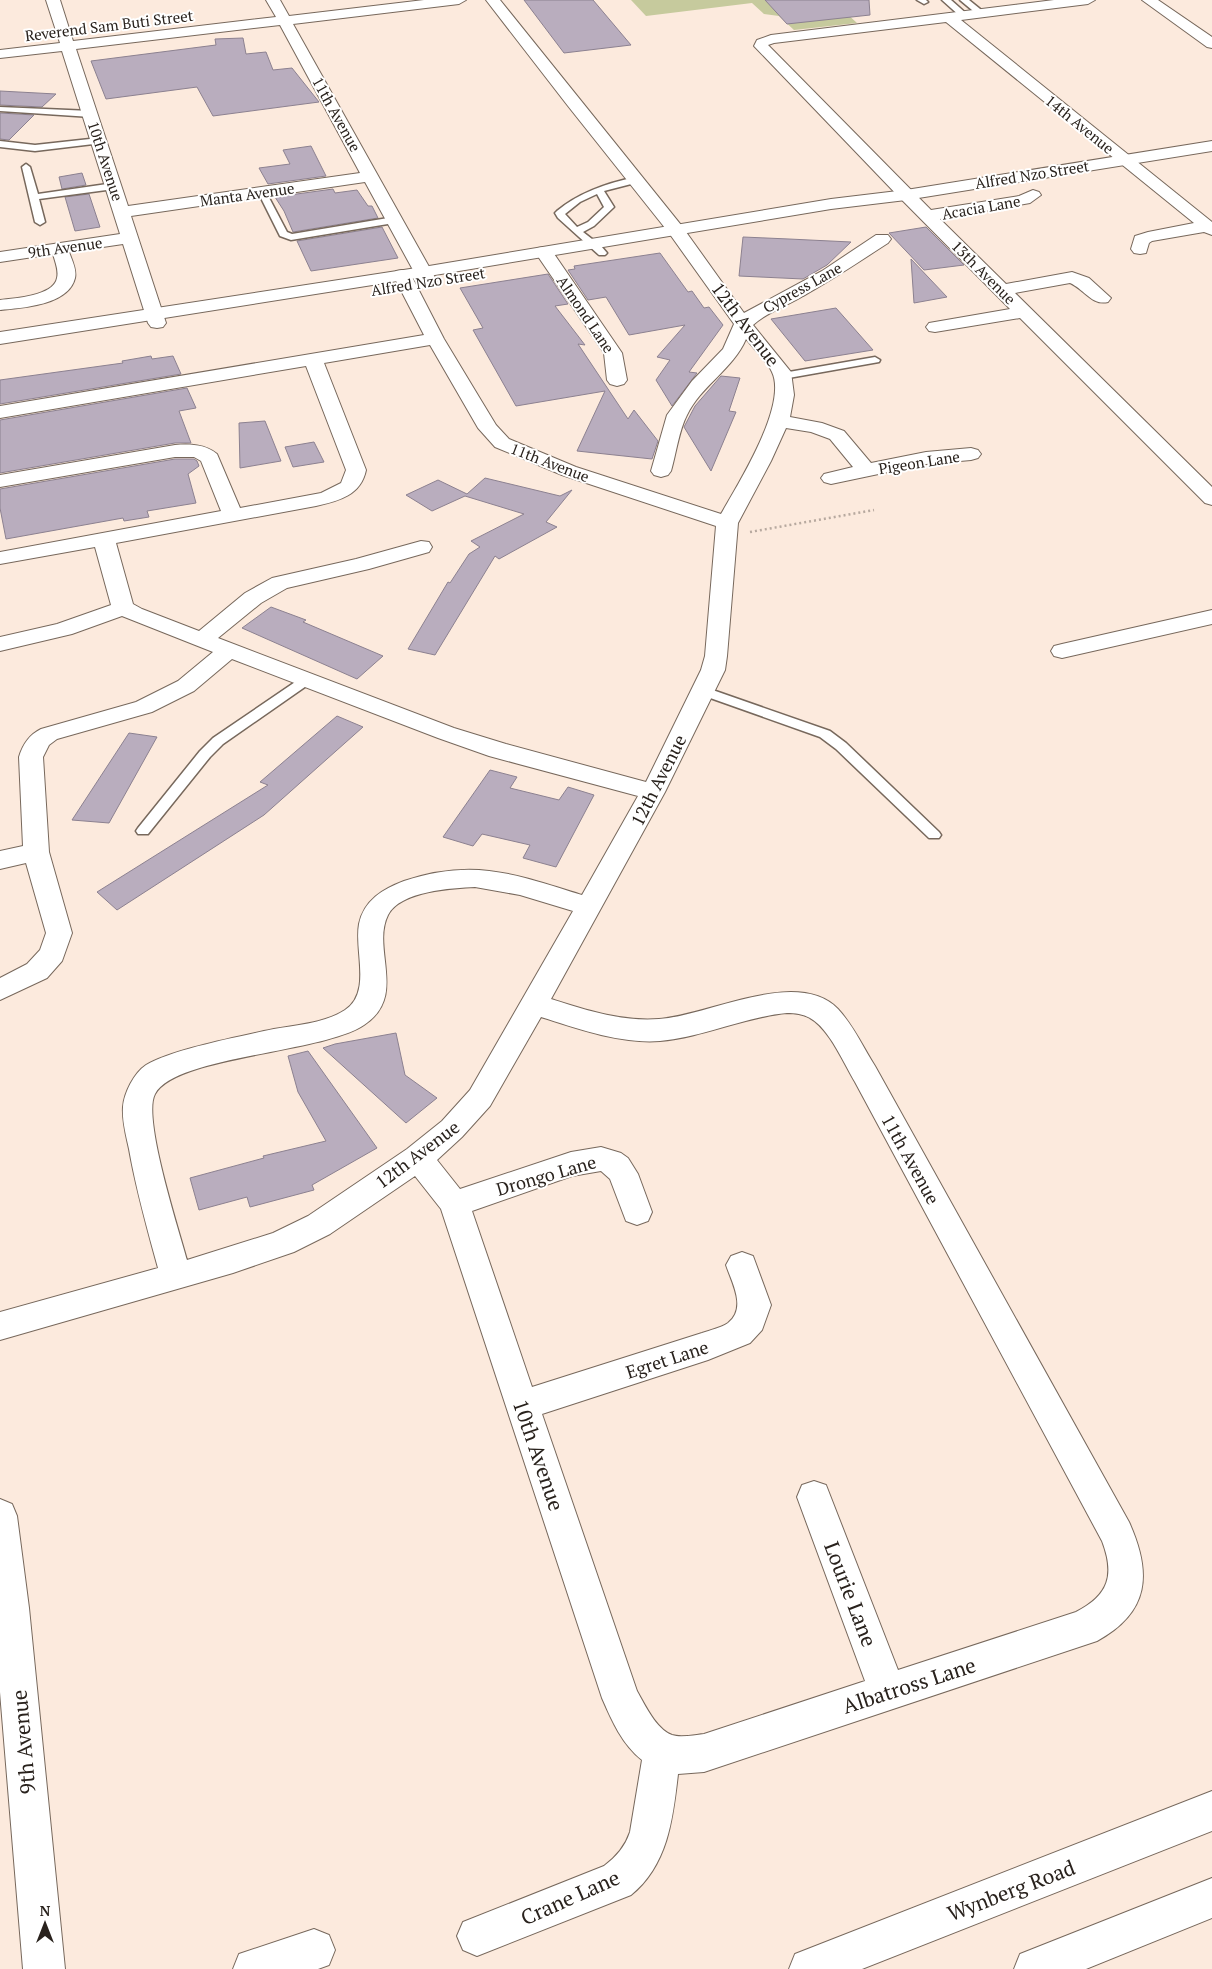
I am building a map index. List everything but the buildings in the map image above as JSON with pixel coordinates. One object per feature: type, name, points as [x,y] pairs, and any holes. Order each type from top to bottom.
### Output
[{"type":"street","name":"10th Avenue","points":[[54,0],[155,318]]},
{"type":"street","name":"11th Avenue","points":[[273,0],[394,220],[435,339],[488,428],[502,443],[518,451],[726,530]]},
{"type":"street","name":"Reverend Sam Buti Street","points":[[0,54],[459,0]]},
{"type":"street","name":"12th Avenue","points":[[0,1326],[176,1276],[274,1246],[304,1233],[319,1225],[418,1158],[452,1129],[480,1098],[534,1005],[653,792],[704,691],[712,670],[716,656],[726,530],[779,422],[784,395],[783,376],[779,366],[743,324],[679,234],[573,104],[493,0]]},
{"type":"street","points":[[949,18],[1088,0]]},
{"type":"street","points":[[1149,0],[1212,44]]},
{"type":"street","name":"13th Avenue","points":[[949,18],[771,39],[762,43],[763,49],[906,195],[1212,499]]},
{"type":"street","name":"14th Avenue","points":[[949,18],[1124,160],[1209,226]]},
{"type":"street","name":"Alfred Nzo Street","points":[[0,338],[155,318],[548,257],[679,234],[810,216],[853,203],[1212,146]]},
{"type":"street","name":"Manta Avenue","points":[[122,212],[371,176]]},
{"type":"street","name":"Acacia Lane","points":[[927,216],[1024,200],[1033,195]]},
{"type":"street","points":[[1140,249],[1141,240],[1148,237],[1209,226]]},
{"type":"street","name":"9th Avenue","points":[[0,257],[130,238]]},
{"type":"street","name":"Cypress Lane","points":[[661,472],[677,415],[699,385],[731,351],[743,324],[754,314],[780,302],[828,275],[882,239]]},
{"type":"street","points":[[0,305],[40,299],[60,289],[66,279],[66,272],[59,249]]},
{"type":"street","name":"Almond Lane","points":[[548,257],[613,353],[617,380]]},
{"type":"street","points":[[1002,290],[1072,277],[1083,282],[1102,298]]},
{"type":"street","points":[[935,327],[1024,312]]},
{"type":"street","name":"Alfred Nzo Street","points":[[0,348],[155,318]]},
{"type":"street","points":[[0,412],[435,339]]},
{"type":"street","points":[[0,558],[328,497],[352,485],[356,478],[356,470],[312,360]]},
{"type":"street","name":"Pigeon Lane","points":[[779,422],[815,427],[837,435],[867,471]]},
{"type":"street","points":[[0,481],[175,451],[192,450],[210,458],[232,514]]},
{"type":"street","name":"Pigeon Lane","points":[[831,478],[926,458],[971,454]]},
{"type":"street","points":[[104,539],[120,601],[124,608],[134,614],[446,733],[498,750],[653,792]]},
{"type":"street","points":[[203,639],[253,598],[280,582],[361,564],[421,547]]},
{"type":"street","points":[[0,644],[64,629],[124,608]]},
{"type":"street","points":[[1062,652],[1212,617]]},
{"type":"street","points":[[0,990],[37,970],[52,954],[59,933],[36,852],[31,757],[40,739],[61,729],[144,707],[186,686],[229,650]]},
{"type":"street","points":[[0,860],[36,852]]},
{"type":"street","points":[[176,1276],[148,1172],[137,1118],[138,1100],[146,1084],[156,1074],[175,1065],[347,1021],[362,1012],[368,1006],[373,993],[371,934],[373,921],[378,909],[384,902],[409,889],[455,878],[489,878],[589,907]]},
{"type":"street","name":"11th Avenue","points":[[534,1005],[600,1024],[648,1031],[695,1024],[765,1004],[794,1002],[822,1011],[831,1020],[865,1074],[1117,1534],[1124,1554],[1126,1573]]},
{"type":"street","name":"10th Avenue","points":[[418,1158],[454,1204],[621,1698],[629,1716],[643,1735],[662,1751]]},
{"type":"street","name":"Drongo Lane","points":[[454,1204],[584,1160],[606,1158],[619,1168],[637,1212]]},
{"type":"street","name":"Egret Lane","points":[[522,1405],[708,1346],[739,1333],[751,1320],[755,1305],[742,1265]]},
{"type":"street","name":"Lourie Lane","points":[[814,1497],[888,1692]]},
{"type":"street","name":"9th Avenue","points":[[0,1516],[11,1608],[38,1967]]},
{"type":"street","name":"Albatross Lane","points":[[662,1751],[682,1755],[704,1754],[1094,1624],[1112,1611],[1123,1593],[1126,1573]]},
{"type":"street","name":"Crane Lane","points":[[477,1936],[617,1881],[626,1874],[641,1855],[650,1829],[662,1751]]},
{"type":"street","name":"Wynberg Road","points":[[810,1969],[1212,1811]]},
{"type":"street","points":[[1035,1969],[1212,1898]]},
{"type":"street","points":[[254,1969],[314,1950]]},
{"type":"lane","points":[[946,0],[964,15]]},
{"type":"lane","points":[[964,0],[981,13]]},
{"type":"lane","points":[[0,109],[91,114]]},
{"type":"lane","points":[[0,144],[35,148],[99,141]]},
{"type":"lane","points":[[26,167],[40,222]]},
{"type":"lane","points":[[599,248],[563,220],[560,213],[580,198],[613,184],[636,180]]},
{"type":"lane","points":[[34,197],[114,186]]},
{"type":"lane","points":[[576,231],[591,224],[609,207],[606,198],[599,190]]},
{"type":"lane","points":[[258,193],[283,234],[291,237],[394,220]]},
{"type":"lane","points":[[258,193],[269,227]]},
{"type":"lane","points":[[783,376],[875,360]]},
{"type":"lane","points":[[143,831],[205,754],[218,741],[308,680]]},
{"type":"lane","points":[[704,691],[825,734],[841,746],[934,836]]},
{"type":"path","points":[[726,530],[874,510]]},
{"type":"green space","points":[[631,0],[832,0],[857,23],[794,30],[779,16],[764,14],[752,3],[646,16]]}]
